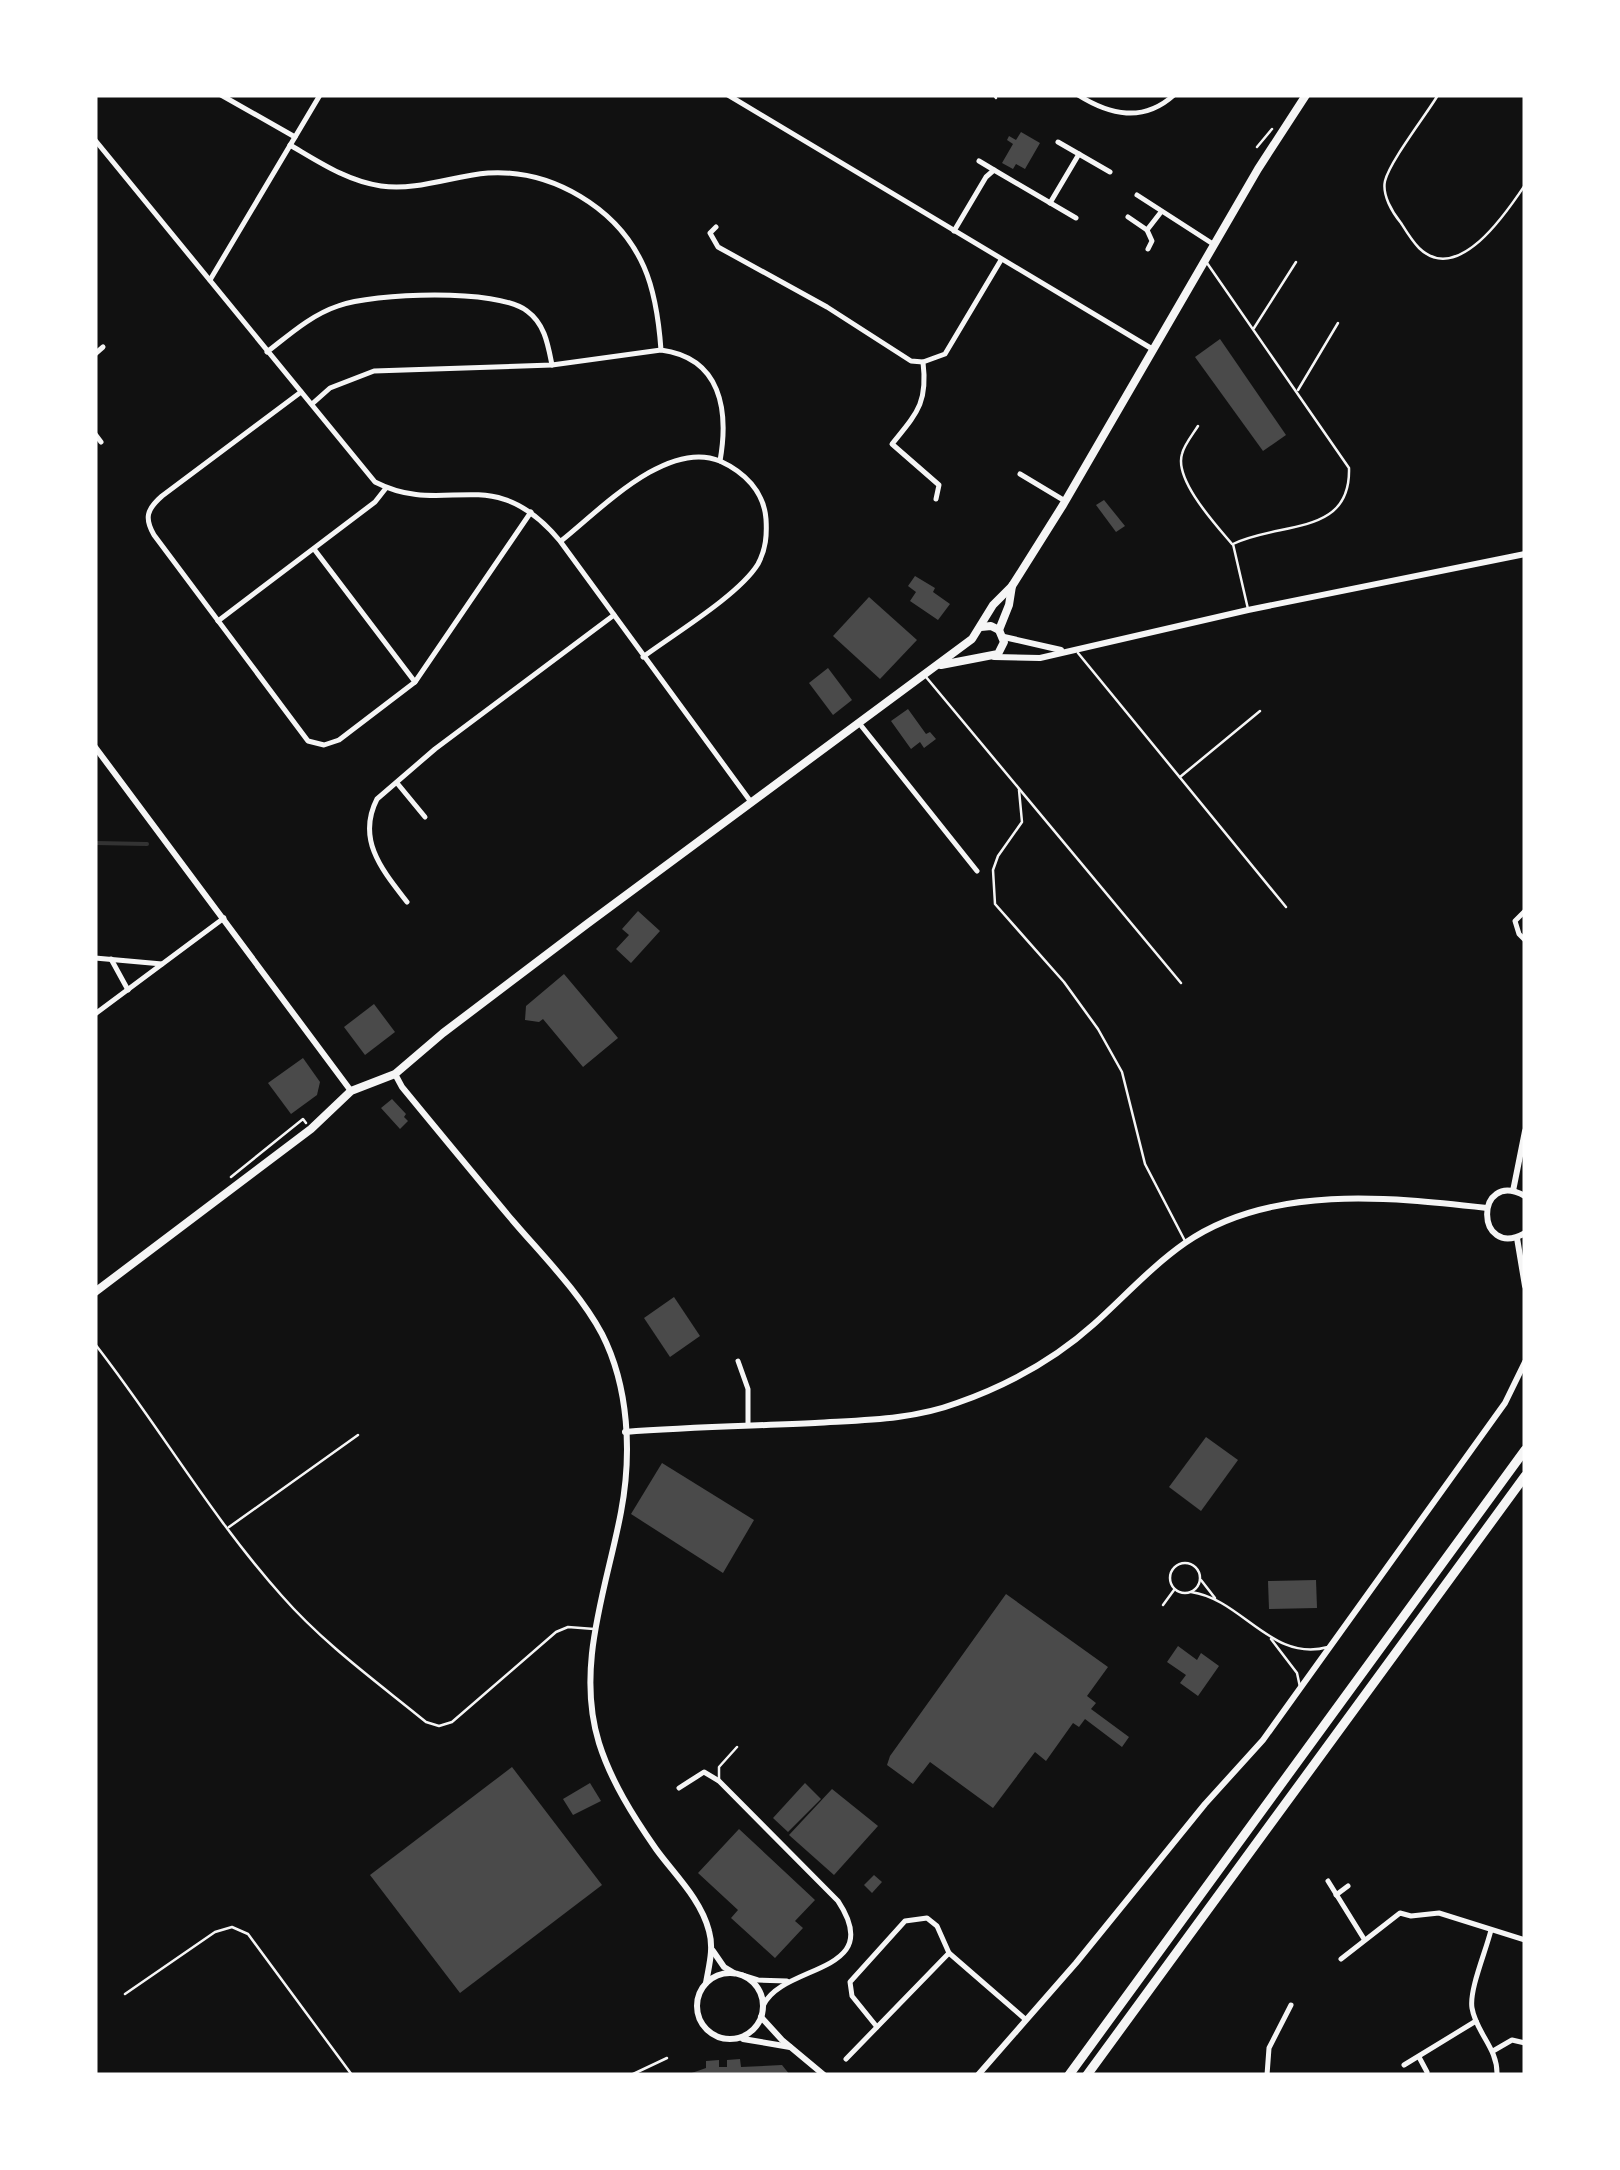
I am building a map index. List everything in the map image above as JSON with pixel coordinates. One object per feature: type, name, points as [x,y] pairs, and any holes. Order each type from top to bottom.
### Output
[{"type":"highway","points":[[1070,2075],[1525,1450]]},
{"type":"highway","points":[[1087,2075],[1525,1476]]},
{"type":"main road","points":[[95,1292],[311,1129],[351,1091],[395,1074],[443,1033],[972,640],[993,605],[1012,586],[1065,501],[1258,169],[1306,95]]},
{"type":"main road","points":[[936,666],[1002,651],[1012,586]]},
{"type":"main road","points":[[980,627],[990,626],[1002,634]]},
{"type":"main road","points":[[972,640],[976,653],[989,657]]},
{"type":"street","points":[[221,95],[295,137]]},
{"type":"street","points":[[210,280],[320,95]]},
{"type":"street","points":[[728,95],[1154,350]]},
{"type":"street","points":[[1078,95],[1110,113],[1125,114],[1152,110],[1174,95]]},
{"type":"street","points":[[95,140],[375,482],[407,492],[510,499],[531,512],[560,541],[751,802]]},
{"type":"street","points":[[1058,142],[1110,172]]},
{"type":"street","points":[[290,145],[344,175],[382,186],[406,187],[502,173],[556,185],[584,198],[614,222],[644,268],[652,288],[660,350]]},
{"type":"street","points":[[1050,203],[1079,154]]},
{"type":"street","points":[[979,161],[1076,218]]},
{"type":"street","points":[[954,231],[994,170]]},
{"type":"street","points":[[1137,195],[1216,246]]},
{"type":"street","points":[[1147,230],[1161,212]]},
{"type":"street","points":[[1128,217],[1147,230],[1152,241],[1148,249]]},
{"type":"street","points":[[716,227],[710,233],[718,247],[827,306],[910,361],[923,362],[945,354],[1001,260]]},
{"type":"street","points":[[267,352],[322,312],[342,304],[423,295],[496,299],[525,309],[542,328],[552,366]]},
{"type":"street","points":[[95,354],[103,347]]},
{"type":"street","points":[[312,404],[344,380],[374,371],[552,366],[660,350],[692,361],[711,378],[725,423],[720,460]]},
{"type":"street","points":[[923,362],[925,394],[920,408],[892,444],[939,485],[936,499]]},
{"type":"street","points":[[301,392],[162,496],[147,513],[154,535],[298,730],[313,744],[339,740],[414,682],[531,512]]},
{"type":"street","points":[[95,434],[101,442]]},
{"type":"street","points":[[560,541],[667,462],[701,456],[720,460],[744,476],[761,497],[766,524],[764,552],[749,576],[643,657]]},
{"type":"street","points":[[1020,474],[1065,501]]},
{"type":"street","points":[[218,621],[375,502],[386,488]]},
{"type":"street","points":[[314,549],[414,682]]},
{"type":"street","points":[[989,657],[1040,658],[1248,610],[1525,554]]},
{"type":"street","points":[[407,902],[378,866],[370,843],[372,808],[377,799],[435,750],[614,615]]},
{"type":"street","points":[[1002,634],[1064,650]]},
{"type":"street","points":[[859,723],[977,871]]},
{"type":"street","points":[[95,747],[351,1091]]},
{"type":"street","points":[[397,783],[425,817]]},
{"type":"street","points":[[1525,910],[1516,921],[1525,940]]},
{"type":"street","points":[[95,1014],[224,918]]},
{"type":"street","points":[[95,958],[163,964]]},
{"type":"street","points":[[110,959],[128,990]]},
{"type":"street","points":[[395,1074],[402,1088],[592,1318],[610,1354],[626,1432],[622,1510],[595,1629],[591,1694],[599,1743],[626,1802],[703,1912],[712,1950],[724,1967],[758,1980],[790,1981]]},
{"type":"street","points":[[1514,1191],[1525,1130]]},
{"type":"street","points":[[1525,1196],[1514,1191],[1494,1196],[1486,1216],[1498,1236],[1516,1238],[1525,1233]]},
{"type":"street","points":[[626,1432],[896,1417],[953,1405],[1035,1368],[1073,1342],[1186,1242],[1218,1224],[1288,1202],[1312,1200],[1487,1208]]},
{"type":"street","points":[[1516,1238],[1525,1286]]},
{"type":"street","points":[[738,1361],[748,1389],[748,1426]]},
{"type":"street","points":[[978,2075],[1076,1963],[1205,1804],[1264,1740],[1505,1403],[1525,1362]]},
{"type":"street","points":[[679,1788],[704,1772],[719,1781],[838,1901],[851,1927],[842,1954],[828,1966],[790,1981],[767,1997],[754,2030],[739,2038]]},
{"type":"street","points":[[1328,1882],[1364,1939]]},
{"type":"street","points":[[1336,1895],[1348,1886]]},
{"type":"street","points":[[1341,1958],[1400,1913],[1439,1913],[1525,1940]]},
{"type":"street","points":[[877,2026],[852,1996],[850,1982],[905,1921],[927,1918],[937,1926],[949,1953],[1026,2019]]},
{"type":"street","points":[[1491,1930],[1472,1992],[1476,2021],[1497,2060],[1497,2075]]},
{"type":"street","points":[[712,1950],[706,1983],[697,2000],[700,2022],[720,2038],[791,2047]]},
{"type":"street","points":[[846,2059],[949,1953]]},
{"type":"street","points":[[706,1983],[721,1974],[738,1974],[759,1990],[763,2006]]},
{"type":"street","points":[[1268,2075],[1269,2048],[1291,2006]]},
{"type":"street","points":[[761,2017],[824,2075]]},
{"type":"street","points":[[1404,2065],[1476,2021]]},
{"type":"street","points":[[1493,2051],[1512,2040],[1525,2043]]},
{"type":"street","points":[[1418,2056],[1428,2072]]},
{"type":"lane","points":[[1438,95],[1386,178],[1387,199],[1395,216],[1420,250],[1448,258],[1470,248],[1496,226],[1525,185]]},
{"type":"lane","points":[[1207,262],[1348,468],[1349,486],[1336,511],[1324,518],[1248,536],[1233,544]]},
{"type":"lane","points":[[1254,329],[1296,262]]},
{"type":"lane","points":[[1296,392],[1338,323]]},
{"type":"lane","points":[[1198,426],[1182,454],[1181,468],[1187,484],[1233,544],[1248,610]]},
{"type":"lane","points":[[1075,649],[1286,907]]},
{"type":"lane","points":[[924,675],[1181,983]]},
{"type":"lane","points":[[1178,778],[1260,712]]},
{"type":"lane","points":[[1019,790],[1022,822],[993,870],[995,904],[1064,982],[1122,1072],[1144,1164],[1186,1242]]},
{"type":"lane","points":[[95,1344],[282,1597],[316,1632],[426,1722],[440,1726],[452,1722],[556,1632],[568,1627],[595,1629]]},
{"type":"lane","points":[[228,1528],[358,1435]]},
{"type":"lane","points":[[1214,1598],[1182,1593],[1175,1589],[1170,1574],[1182,1563],[1193,1565],[1214,1598],[1270,1638],[1298,1650],[1330,1646]]},
{"type":"lane","points":[[1192,1592],[1200,1579]]},
{"type":"lane","points":[[1163,1604],[1175,1589]]},
{"type":"lane","points":[[1270,1638],[1297,1673],[1300,1688]]},
{"type":"lane","points":[[719,1781],[720,1767],[737,1747]]},
{"type":"lane","points":[[125,1994],[215,1932],[224,1928],[241,1930],[266,1954],[352,2075]]},
{"type":"lane","points":[[631,2075],[667,2058]]},
{"type":"building","points":[[1021,132],[1040,143],[1025,169],[1016,164],[1013,169],[1002,163],[1013,144],[1007,140],[1009,136],[1016,140]]},
{"type":"building","points":[[1220,339],[1286,435],[1263,451],[1195,357]]},
{"type":"building","points":[[1104,500],[1125,526],[1116,532],[1096,505]]},
{"type":"building","points":[[915,576],[935,588],[933,592],[950,604],[938,620],[910,601],[916,592],[908,586]]},
{"type":"building","points":[[869,597],[917,640],[880,679],[833,636]]},
{"type":"building","points":[[828,668],[852,700],[833,715],[809,683]]},
{"type":"building","points":[[908,709],[926,734],[930,732],[936,739],[924,748],[920,742],[911,749],[891,721]]},
{"type":"building","points":[[638,911],[660,931],[631,963],[616,949],[629,935],[622,929]]},
{"type":"building","points":[[564,974],[618,1038],[583,1067],[543,1019],[525,1020],[526,1006]]},
{"type":"building","points":[[374,1004],[395,1032],[365,1055],[344,1027]]},
{"type":"building","points":[[303,1058],[320,1082],[317,1095],[291,1114],[268,1083]]},
{"type":"building","points":[[392,1099],[408,1121],[400,1129],[381,1108]]},
{"type":"building","points":[[674,1297],[700,1336],[670,1357],[644,1318]]},
{"type":"building","points":[[1206,1437],[1238,1460],[1201,1511],[1169,1487]]},
{"type":"building","points":[[662,1463],[754,1520],[723,1573],[631,1514]]},
{"type":"building","points":[[1316,1580],[1317,1608],[1269,1609],[1268,1581]]},
{"type":"building","points":[[1006,1594],[1108,1667],[1087,1696],[1096,1703],[1091,1709],[1129,1737],[1122,1747],[1085,1719],[1079,1727],[1073,1723],[1046,1761],[1035,1752],[993,1808],[930,1762],[913,1784],[887,1765]]},
{"type":"building","points":[[1178,1646],[1197,1660],[1201,1653],[1219,1666],[1198,1696],[1180,1683],[1186,1675],[1167,1662]]},
{"type":"building","points":[[512,1767],[602,1885],[460,1993],[370,1875]]},
{"type":"building","points":[[590,1783],[601,1801],[573,1815],[563,1799]]},
{"type":"building","points":[[805,1783],[821,1799],[788,1832],[773,1818]]},
{"type":"building","points":[[832,1789],[878,1826],[834,1875],[789,1835]]},
{"type":"building","points":[[739,1829],[815,1900],[795,1921],[803,1928],[775,1958],[731,1918],[738,1910],[698,1873]]},
{"type":"building","points":[[874,1875],[882,1882],[872,1893],[864,1885]]},
{"type":"building","points":[[740,2059],[741,2067],[782,2065],[790,2075],[686,2075],[706,2068],[706,2061],[719,2060],[719,2067],[727,2067],[727,2060]]},
{"type":"waterway","points":[[95,843],[147,844]]}]
